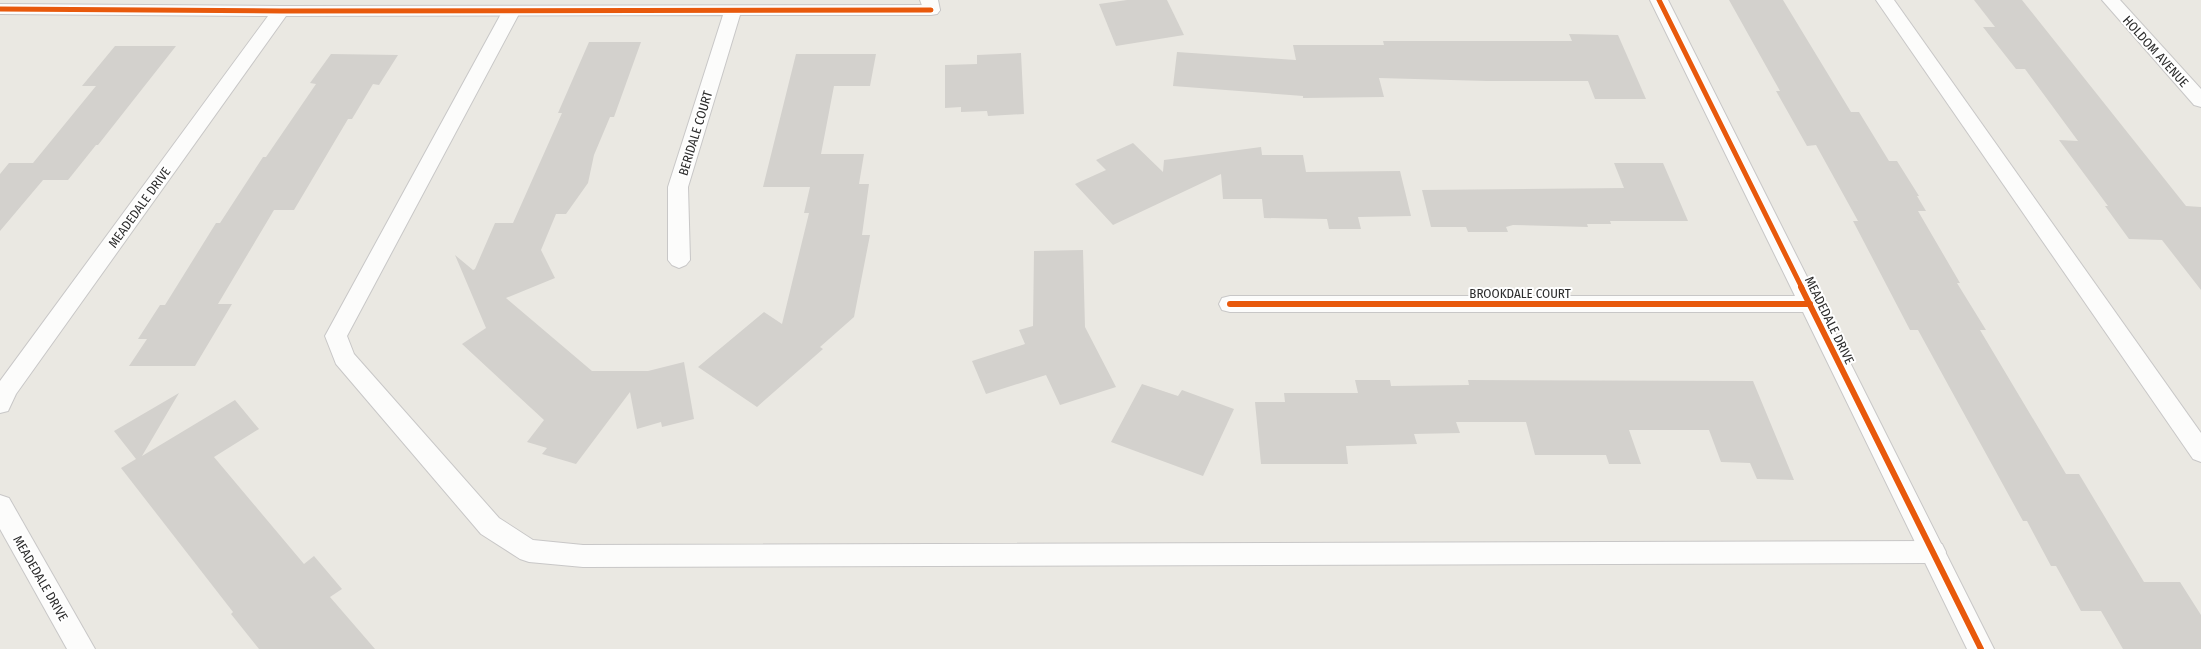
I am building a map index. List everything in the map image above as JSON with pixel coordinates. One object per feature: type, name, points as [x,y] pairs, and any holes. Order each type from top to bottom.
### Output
[{"type":"street","name":"MEADEDALE DRIVE","points":[[1659,0],[1981,649]]},
{"type":"street","points":[[1885,0],[2201,452]]},
{"type":"street","name":"HOLDOM AVENUE","points":[[2111,0],[2201,101]]},
{"type":"street","points":[[0,8],[510,12],[733,10],[930,5]]},
{"type":"street","name":"BERIDALE COURT","points":[[679,260],[678,187],[733,10]]},
{"type":"street","name":"MEADEDALE DRIVE","points":[[0,404],[6,390],[281,11]]},
{"type":"street","points":[[510,12],[336,336],[344,358],[490,526],[529,551],[583,556],[1933,552]]},
{"type":"street","name":"BROOKDALE COURT","points":[[1230,304],[1810,304]]},
{"type":"street","name":"MEADEDALE DRIVE","points":[[0,506],[82,649]]},
{"type":"building","points":[[1127,0],[1167,0],[1184,35],[1116,46],[1099,4]]},
{"type":"building","points":[[1729,0],[1783,0],[1851,112],[1859,112],[1889,161],[1897,161],[1919,196],[1917,196],[1926,211],[1918,211],[1960,283],[1957,283],[1986,330],[1980,330],[2066,474],[2079,474],[2144,582],[2180,582],[2201,615],[2201,649],[2123,649],[2101,611],[2081,611],[2056,566],[2051,566],[2027,521],[2023,521],[1918,330],[1910,330],[1853,221],[1858,221],[1816,145],[1807,146],[1776,91],[1780,91]]},
{"type":"building","points":[[1974,0],[2022,0],[2186,206],[2201,207],[2201,290],[2162,240],[2129,239],[2105,206],[2108,206],[2059,140],[2078,141],[2025,69],[2016,69],[1983,27],[1995,27]]},
{"type":"building","points":[[1569,34],[1618,35],[1646,99],[1595,99],[1588,81],[1487,81],[1379,78],[1384,97],[1303,98],[1303,96],[1173,86],[1177,52],[1296,60],[1293,45],[1384,45],[1383,41],[1572,41]]},
{"type":"building","points":[[589,42],[641,42],[614,117],[610,117],[594,155],[588,183],[566,214],[556,214],[541,250],[555,278],[506,298],[592,371],[648,371],[684,362],[694,419],[662,427],[661,422],[637,429],[630,392],[576,464],[542,454],[547,448],[527,442],[544,420],[462,344],[486,328],[455,255],[473,270],[475,269],[495,223],[513,223],[562,113],[558,113]]},
{"type":"building","points":[[115,46],[176,46],[98,145],[96,145],[68,180],[43,180],[0,231],[0,174],[9,163],[33,163],[96,86],[82,86]]},
{"type":"building","points":[[1021,53],[1024,114],[988,116],[987,111],[961,112],[961,107],[945,108],[945,65],[977,64],[977,55]]},
{"type":"building","points":[[331,54],[398,55],[379,85],[373,84],[352,119],[348,119],[294,210],[274,210],[218,304],[232,304],[195,366],[129,366],[147,339],[138,339],[160,305],[165,305],[216,223],[220,223],[263,157],[266,157],[316,84],[310,83]]},
{"type":"building","points":[[796,54],[876,54],[870,86],[834,86],[821,154],[864,154],[859,184],[869,184],[862,235],[870,235],[854,317],[820,347],[823,349],[757,407],[698,367],[764,312],[782,324],[809,213],[804,213],[810,187],[763,187]]},
{"type":"building","points":[[1133,143],[1163,172],[1164,160],[1261,147],[1262,155],[1303,155],[1306,172],[1400,171],[1411,216],[1358,217],[1361,229],[1329,229],[1327,219],[1264,218],[1262,199],[1223,199],[1221,174],[1113,225],[1075,184],[1106,170],[1096,160]]},
{"type":"building","points":[[1614,163],[1663,163],[1688,221],[1610,221],[1611,224],[1587,224],[1588,227],[1513,225],[1506,227],[1508,232],[1468,232],[1466,227],[1431,227],[1422,190],[1624,188]]},
{"type":"building","points":[[1083,250],[1085,327],[1116,387],[1060,405],[1046,375],[986,394],[972,361],[1025,344],[1019,330],[1033,326],[1034,251]]},
{"type":"building","points":[[1355,380],[1390,380],[1391,386],[1469,385],[1468,380],[1753,381],[1794,480],[1757,479],[1750,463],[1721,462],[1709,430],[1629,430],[1641,464],[1609,464],[1606,455],[1535,455],[1526,422],[1456,422],[1460,433],[1414,434],[1417,444],[1346,446],[1348,464],[1261,464],[1255,402],[1285,402],[1284,393],[1358,393]]},
{"type":"building","points":[[1142,384],[1178,396],[1182,390],[1234,409],[1203,476],[1111,442]]},
{"type":"building","points":[[179,393],[142,456],[235,400],[259,429],[214,457],[304,564],[314,556],[342,589],[330,597],[375,649],[259,649],[231,614],[233,612],[121,468],[136,459],[114,431]]},
{"type":"cycle path","points":[[1659,0],[1981,649]]},
{"type":"cycle path","points":[[0,9],[281,11],[931,10]]},
{"type":"cycle path","points":[[1230,304],[1810,304]]}]
